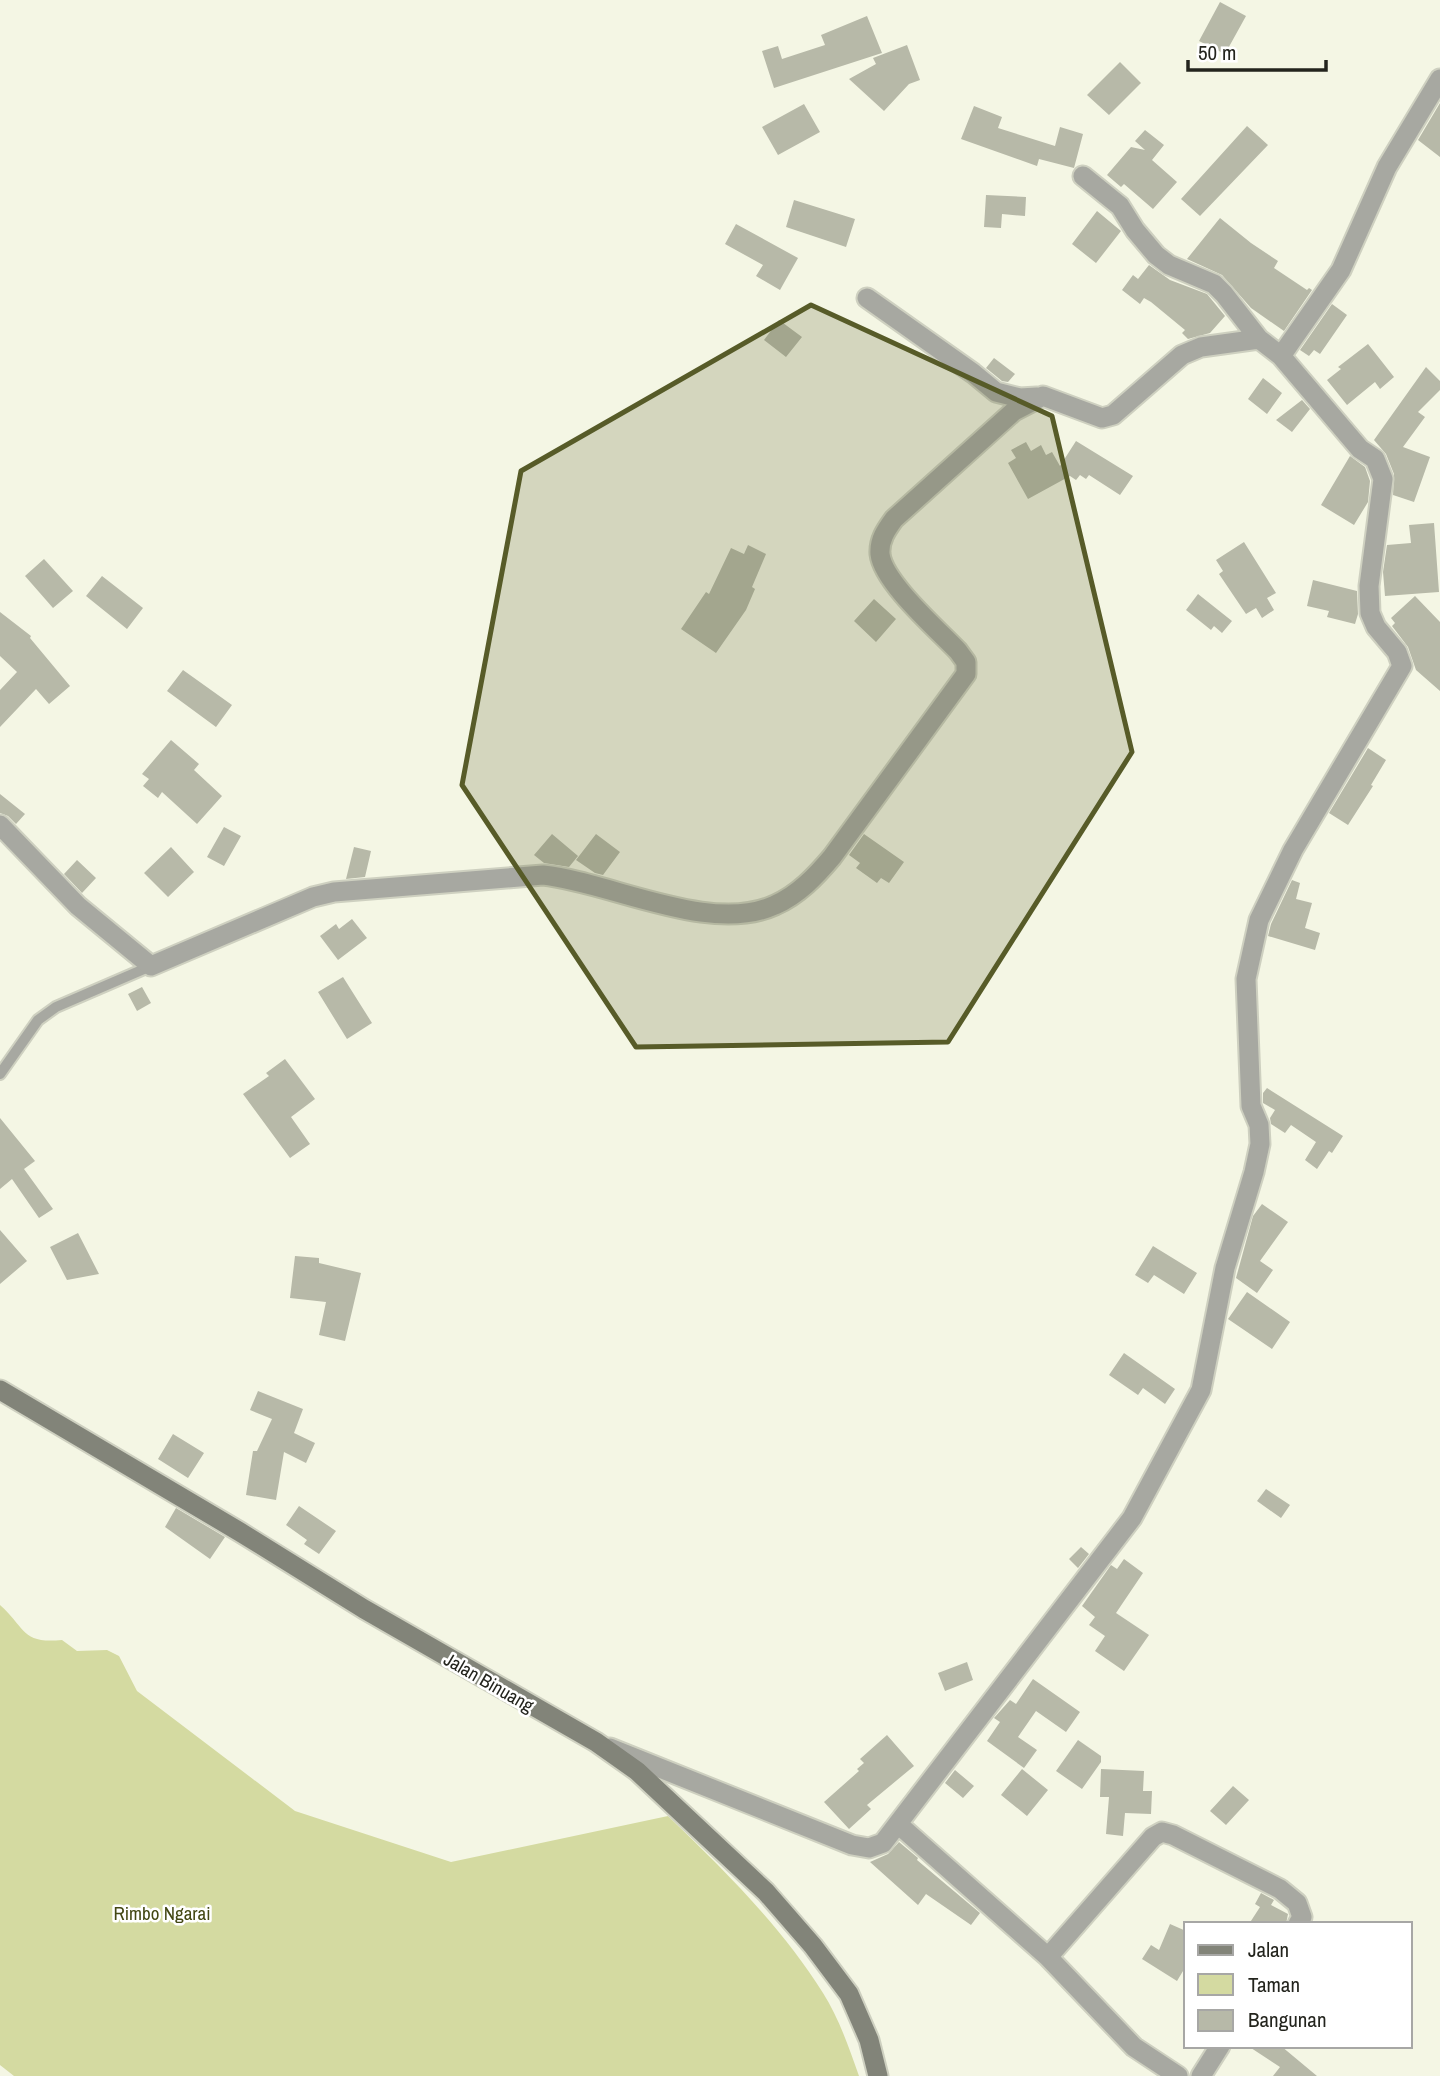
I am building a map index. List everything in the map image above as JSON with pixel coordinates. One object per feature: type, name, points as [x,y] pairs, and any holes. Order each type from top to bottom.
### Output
[{"type":"main road","name":"Jalan Binuang","points":[[0,1390],[364,1609],[596,1742],[637,1771],[766,1892],[813,1946],[849,1994],[869,2040],[878,2076]]},
{"type":"street","points":[[1282,356],[1340,270],[1387,167],[1440,79]]},
{"type":"street","points":[[596,1742],[852,1845],[869,1848],[883,1843],[1132,1518],[1201,1390],[1225,1268],[1260,1144],[1259,1125],[1251,1106],[1246,979],[1259,920],[1293,850],[1402,667],[1397,652],[1376,627],[1370,613],[1369,586],[1383,479],[1375,459],[1360,449],[1282,356],[1259,339],[1214,284],[1168,265],[1135,230],[1120,206],[1083,176]]},
{"type":"street","points":[[867,298],[996,392],[1020,398],[1043,396],[1102,418],[1113,415],[1182,355],[1201,347],[1259,339]]},
{"type":"street","points":[[0,825],[78,906],[151,966],[313,897],[334,892],[543,875],[565,877],[676,908],[734,915],[774,906],[809,883],[832,857],[966,674],[966,662],[958,651],[892,582],[880,552],[883,535],[894,519],[1014,411],[1043,396]]},
{"type":"street","points":[[898,1824],[1048,1957],[1134,2047],[1178,2076]]},
{"type":"street","points":[[1048,1957],[1153,1837],[1162,1832],[1280,1889],[1297,1903],[1302,1917],[1299,1922]]},
{"type":"street","points":[[1201,2076],[1219,2048]]},
{"type":"lane","points":[[0,1074],[38,1020],[56,1007],[151,966]]},
{"type":"highlighted area","points":[[811,305],[1052,416],[1132,752],[948,1042],[636,1047],[462,785],[521,471]]},
{"type":"green space","name":"Rimbo Ngarai","points":[[0,1605],[31,1637],[49,1641],[62,1640],[77,1651],[107,1650],[119,1656],[137,1691],[295,1811],[451,1862],[668,1816],[751,1900],[807,1968],[834,2013],[859,2076],[14,2076],[0,2065]]},
{"type":"building","points":[[1220,2],[1246,16],[1225,54],[1199,41]]},
{"type":"building","points":[[867,16],[882,53],[774,88],[762,51],[778,46],[782,59],[825,45],[821,35]]},
{"type":"building","points":[[907,45],[920,80],[909,84],[884,111],[849,79],[876,64],[873,58]]},
{"type":"building","points":[[1120,62],[1141,83],[1109,115],[1087,95]]},
{"type":"building","points":[[1440,103],[1440,157],[1418,140]]},
{"type":"building","points":[[804,104],[820,132],[778,155],[762,127]]},
{"type":"building","points":[[974,106],[1002,117],[998,128],[1055,146],[1060,127],[1083,134],[1074,168],[1039,159],[1037,166],[961,139]]},
{"type":"building","points":[[1247,126],[1268,145],[1200,216],[1181,199]]},
{"type":"building","points":[[1145,130],[1164,145],[1152,160],[1177,182],[1153,209],[1124,184],[1121,187],[1107,175],[1131,147],[1145,150],[1135,141]]},
{"type":"building","points":[[986,195],[1026,197],[1025,216],[1002,214],[1001,228],[984,227]]},
{"type":"building","points":[[794,200],[855,219],[846,247],[786,227]]},
{"type":"building","points":[[1097,211],[1121,231],[1096,263],[1072,244]]},
{"type":"building","points":[[1220,218],[1278,261],[1274,268],[1307,290],[1312,290],[1284,331],[1251,308],[1222,275],[1187,259]]},
{"type":"building","points":[[736,224],[798,258],[780,290],[756,276],[763,265],[725,244]]},
{"type":"building","points":[[1149,265],[1170,280],[1207,294],[1225,316],[1210,333],[1188,339],[1182,333],[1185,330],[1151,302],[1144,298],[1140,304],[1122,290],[1133,275],[1138,279]]},
{"type":"building","points":[[1332,304],[1347,315],[1320,354],[1314,350],[1309,356],[1300,350]]},
{"type":"building","points":[[779,320],[802,337],[786,357],[764,340]]},
{"type":"building","points":[[1368,344],[1394,377],[1380,389],[1375,382],[1347,405],[1327,380],[1341,369],[1338,367]]},
{"type":"building","points":[[994,358],[1015,374],[1008,382],[1002,381],[986,368]]},
{"type":"building","points":[[1426,367],[1440,381],[1440,390],[1418,412],[1425,417],[1403,447],[1430,457],[1414,502],[1393,495],[1394,474],[1386,454],[1374,440]]},
{"type":"building","points":[[1263,378],[1282,393],[1267,414],[1248,399]]},
{"type":"building","points":[[1302,400],[1310,409],[1292,432],[1276,420]]},
{"type":"building","points":[[1076,441],[1133,476],[1120,495],[1089,475],[1086,479],[1080,475],[1076,480],[1070,476],[1028,499],[1008,463],[1016,458],[1011,450],[1026,442],[1031,451],[1041,445],[1046,455],[1052,452],[1060,466]]},
{"type":"building","points":[[1350,456],[1365,467],[1370,481],[1368,502],[1354,525],[1321,505]]},
{"type":"building","points":[[1434,523],[1439,592],[1385,596],[1383,572],[1387,545],[1411,543],[1409,525]]},
{"type":"building","points":[[1244,542],[1276,593],[1267,598],[1274,610],[1262,618],[1256,608],[1246,614],[1219,574],[1223,571],[1216,560]]},
{"type":"building","points":[[748,545],[766,554],[746,610],[716,653],[681,629],[706,592],[709,594],[731,548],[744,554]]},
{"type":"building","points":[[44,559],[73,591],[53,608],[25,576]]},
{"type":"building","points":[[102,576],[143,608],[127,629],[86,596]]},
{"type":"building","points":[[1313,580],[1357,591],[1358,614],[1355,624],[1327,617],[1329,611],[1307,606]]},
{"type":"building","points":[[1198,594],[1232,621],[1222,633],[1214,626],[1211,630],[1186,610]]},
{"type":"building","points":[[1415,596],[1440,622],[1440,691],[1416,670],[1408,647],[1392,626],[1395,623],[1391,618]]},
{"type":"building","points":[[874,599],[896,619],[876,642],[854,621]]},
{"type":"building","points":[[0,612],[31,636],[70,686],[49,704],[36,689],[0,727],[0,690],[17,672],[0,656]]},
{"type":"building","points":[[183,670],[232,705],[216,727],[167,691]]},
{"type":"building","points":[[171,740],[199,764],[194,770],[222,796],[197,824],[162,792],[158,798],[143,786],[149,779],[142,774]]},
{"type":"building","points":[[1368,748],[1386,760],[1348,825],[1329,813]]},
{"type":"building","points":[[0,794],[25,814],[16,824],[0,813]]},
{"type":"building","points":[[224,827],[241,836],[224,866],[207,857]]},
{"type":"building","points":[[552,834],[578,856],[569,867],[544,863],[534,855]]},
{"type":"building","points":[[596,834],[620,852],[603,875],[595,873],[576,860]]},
{"type":"building","points":[[864,834],[904,862],[889,883],[881,878],[877,883],[856,868],[860,863],[849,855]]},
{"type":"building","points":[[171,847],[194,872],[168,897],[144,873]]},
{"type":"building","points":[[354,847],[371,851],[365,877],[346,879]]},
{"type":"building","points":[[77,860],[96,878],[82,893],[64,874]]},
{"type":"building","points":[[1292,880],[1300,883],[1296,899],[1312,903],[1305,928],[1320,933],[1315,950],[1268,936]]},
{"type":"building","points":[[352,919],[367,938],[338,960],[320,936],[336,924],[339,929]]},
{"type":"building","points":[[343,977],[372,1023],[347,1039],[318,992]]},
{"type":"building","points":[[142,987],[151,1003],[137,1011],[128,994]]},
{"type":"building","points":[[285,1059],[315,1099],[291,1117],[310,1144],[290,1158],[243,1094],[269,1076],[266,1073]]},
{"type":"building","points":[[1267,1088],[1343,1136],[1317,1169],[1305,1160],[1316,1142],[1291,1125],[1285,1133],[1271,1124],[1270,1118],[1275,1110],[1263,1103],[1263,1093]]},
{"type":"building","points":[[0,1118],[35,1161],[24,1169],[53,1209],[39,1218],[12,1179],[0,1189]]},
{"type":"building","points":[[1262,1204],[1288,1222],[1260,1261],[1273,1270],[1257,1293],[1236,1278],[1253,1216]]},
{"type":"building","points":[[0,1230],[27,1261],[0,1284]]},
{"type":"building","points":[[78,1233],[99,1274],[67,1280],[50,1247]]},
{"type":"building","points":[[1153,1246],[1197,1273],[1184,1294],[1154,1275],[1148,1283],[1135,1275]]},
{"type":"building","points":[[295,1256],[319,1258],[319,1263],[361,1273],[345,1341],[319,1335],[326,1302],[290,1298]]},
{"type":"building","points":[[1247,1292],[1290,1322],[1272,1349],[1228,1319]]},
{"type":"building","points":[[1124,1353],[1175,1389],[1165,1404],[1143,1388],[1138,1395],[1109,1375]]},
{"type":"building","points":[[258,1391],[303,1409],[294,1433],[315,1443],[306,1463],[284,1452],[276,1500],[246,1495],[253,1451],[257,1451],[272,1419],[250,1410]]},
{"type":"building","points":[[173,1434],[204,1453],[188,1478],[158,1459]]},
{"type":"building","points":[[1266,1489],[1290,1505],[1281,1518],[1257,1501]]},
{"type":"building","points":[[299,1506],[336,1531],[319,1554],[304,1544],[307,1540],[286,1525]]},
{"type":"building","points":[[176,1508],[225,1537],[210,1559],[165,1527]]},
{"type":"building","points":[[1081,1547],[1089,1554],[1078,1568],[1069,1559]]},
{"type":"building","points":[[1124,1559],[1143,1573],[1116,1613],[1149,1635],[1124,1671],[1095,1651],[1105,1636],[1089,1625],[1095,1617],[1082,1606],[1111,1565],[1117,1569]]},
{"type":"building","points":[[967,1662],[973,1680],[945,1691],[938,1673]]},
{"type":"building","points":[[1033,1679],[1080,1712],[1066,1732],[1036,1711],[1018,1737],[1037,1750],[1024,1768],[987,1741],[1000,1722],[994,1718],[1010,1700],[1016,1704]]},
{"type":"building","points":[[887,1735],[914,1766],[867,1805],[871,1809],[849,1829],[824,1802],[859,1771],[857,1769],[864,1763],[860,1759]]},
{"type":"building","points":[[1078,1740],[1101,1756],[1101,1762],[1082,1789],[1056,1771]]},
{"type":"building","points":[[1022,1769],[1048,1790],[1027,1816],[1001,1795]]},
{"type":"building","points":[[1101,1769],[1144,1771],[1143,1791],[1152,1791],[1151,1814],[1125,1813],[1123,1836],[1106,1834],[1109,1797],[1100,1797]]},
{"type":"building","points":[[955,1770],[974,1786],[963,1798],[945,1783]]},
{"type":"building","points":[[1233,1786],[1249,1800],[1226,1825],[1210,1811]]},
{"type":"building","points":[[899,1842],[980,1913],[971,1925],[926,1894],[918,1905],[870,1862],[888,1854]]},
{"type":"building","points":[[1261,1893],[1274,1900],[1271,1905],[1288,1914],[1286,1922],[1250,1922],[1260,1907],[1255,1904]]},
{"type":"building","points":[[1170,1924],[1184,1930],[1184,1969],[1177,1981],[1142,1959],[1151,1945],[1159,1950]]},
{"type":"building","points":[[1251,2048],[1283,2048],[1317,2076],[1273,2076],[1280,2067]]}]
